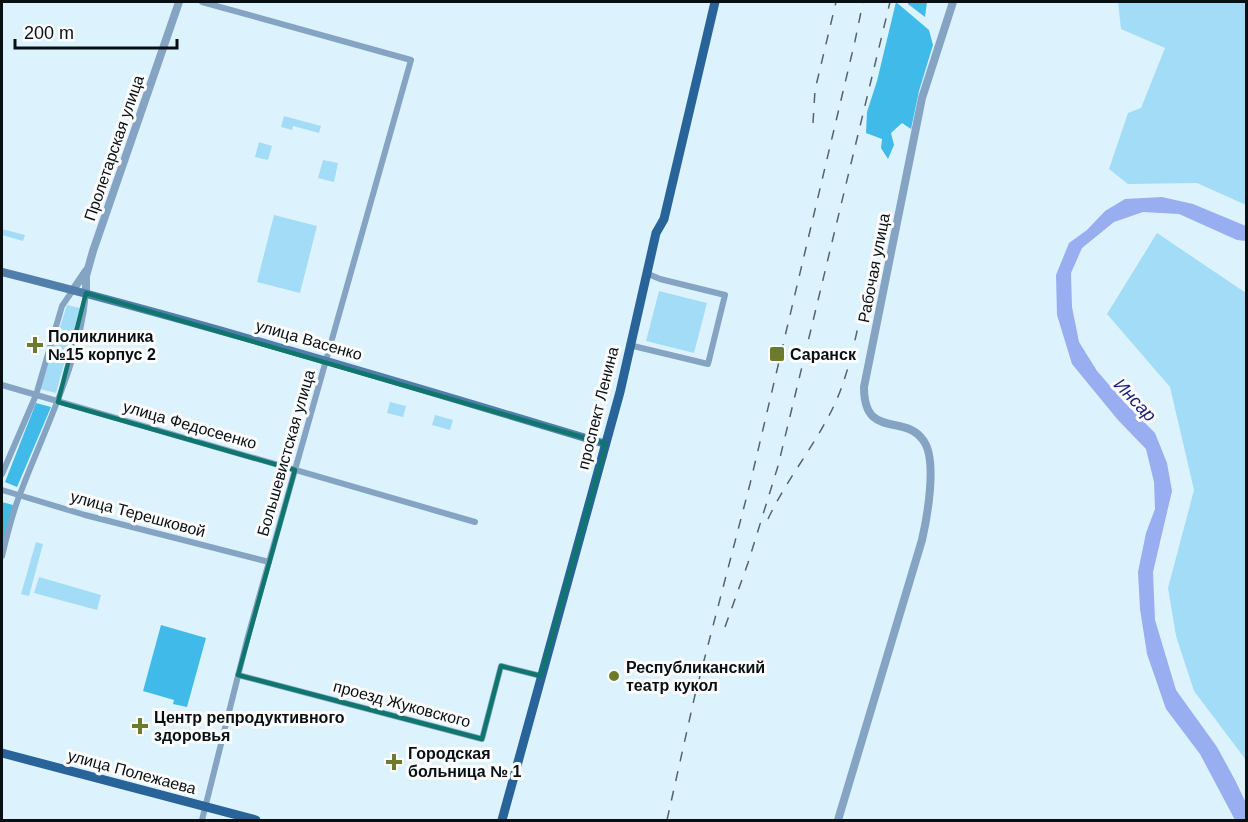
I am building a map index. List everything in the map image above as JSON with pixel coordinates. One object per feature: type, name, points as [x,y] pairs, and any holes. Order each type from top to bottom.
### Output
[{"type":"main road","name":"проспект Ленина","points":[[502,820],[620,392],[646,273],[656,233],[664,219],[715,2]]},
{"type":"main road","name":"улица Васенко","points":[[2,272],[326,360],[606,444]]},
{"type":"main road","name":"улица Полежаева","points":[[2,753],[256,820]]},
{"type":"street","name":"Пролетарская улица","points":[[2,474],[36,395],[62,306],[87,270],[179,2]]},
{"type":"street","name":"Большевистская улица","points":[[202,2],[411,60],[269,562],[202,820]]},
{"type":"street","name":"Рабочая улица","points":[[838,820],[922,540],[928,504],[930,461],[926,443],[918,434],[873,417],[866,406],[864,387],[920,104],[953,2]]},
{"type":"street","name":"Пролетарская улица","points":[[2,556],[19,496],[58,402],[84,312],[87,270]]},
{"type":"street","points":[[629,345],[708,364],[725,296],[660,279],[646,273]]},
{"type":"street","name":"улица Федосеенко","points":[[2,385],[475,522]]},
{"type":"street","name":"улица Терешковой","points":[[2,490],[269,562]]},
{"type":"street","name":"проезд Жуковского","points":[[238,675],[482,739],[501,666],[542,676]]},
{"type":"highlighted area","points":[[86,293],[606,444],[541,676],[501,666],[482,739],[238,675],[295,470],[58,402]]},
{"type":"shaded area","points":[[896,2],[929,30],[933,45],[919,91],[911,129],[902,123],[891,133],[894,145],[888,159],[881,148],[882,139],[866,133],[867,112]]},
{"type":"shaded area","points":[[908,2],[927,2],[925,17],[908,4]]},
{"type":"shaded area","points":[[1118,2],[1246,2],[1246,205],[1197,183],[1128,184],[1109,169],[1128,113],[1141,108],[1165,48],[1121,29]]},
{"type":"shaded area","points":[[284,116],[321,126],[319,133],[293,126],[292,130],[281,127]]},
{"type":"shaded area","points":[[259,142],[272,146],[268,160],[255,157]]},
{"type":"shaded area","points":[[323,160],[338,163],[334,182],[318,178]]},
{"type":"shaded area","points":[[1162,197],[1193,204],[1246,226],[1246,241],[1237,240],[1179,214],[1143,212],[1114,222],[1082,248],[1071,273],[1072,307],[1079,342],[1097,371],[1155,433],[1167,463],[1172,491],[1153,572],[1155,620],[1176,690],[1217,747],[1235,780],[1246,803],[1246,820],[1235,820],[1200,754],[1166,709],[1147,654],[1140,609],[1138,572],[1146,533],[1155,509],[1154,482],[1146,449],[1118,420],[1072,364],[1057,315],[1056,275],[1069,243],[1087,230],[1105,211],[1125,199]]},
{"type":"shaded area","points":[[274,215],[317,226],[300,293],[257,282]]},
{"type":"shaded area","points":[[2,229],[25,235],[23,241],[2,235]]},
{"type":"shaded area","points":[[1157,233],[1246,293],[1246,760],[1194,691],[1176,636],[1168,588],[1194,490],[1170,387],[1107,314]]},
{"type":"shaded area","points":[[659,291],[707,303],[694,353],[646,341]]},
{"type":"shaded area","points":[[67,305],[80,308],[56,393],[40,389]]},
{"type":"shaded area","points":[[390,402],[406,406],[403,417],[387,413]]},
{"type":"shaded area","points":[[36,403],[51,407],[17,487],[5,482]]},
{"type":"shaded area","points":[[435,415],[453,420],[450,430],[432,425]]},
{"type":"shaded area","points":[[2,502],[13,505],[2,545]]},
{"type":"shaded area","points":[[36,542],[43,544],[29,596],[21,594]]},
{"type":"shaded area","points":[[39,577],[101,595],[97,610],[34,593]]},
{"type":"shaded area","points":[[161,625],[206,638],[187,707],[173,704],[174,700],[143,691]]},
{"type":"railway","points":[[813,123],[815,90],[836,2]]},
{"type":"railway","points":[[667,820],[695,695],[750,484],[863,2]]},
{"type":"railway","points":[[725,627],[748,563],[778,466],[890,2]]},
{"type":"railway","points":[[768,519],[834,406],[849,364],[867,286]]},
{"type":"place","name":"Поликлиника №15 корпус 2","points":[[35,345]]},
{"type":"place","name":"Саранск","points":[[777,354]]},
{"type":"place","name":"Республиканский театр кукол","points":[[614,676]]},
{"type":"place","name":"Центр репродуктивного здоровья","points":[[140,726]]},
{"type":"place","name":"Городская больница № 1","points":[[394,762]]},
{"type":"water label","name":"Инсар","points":[[1135,400]]}]
